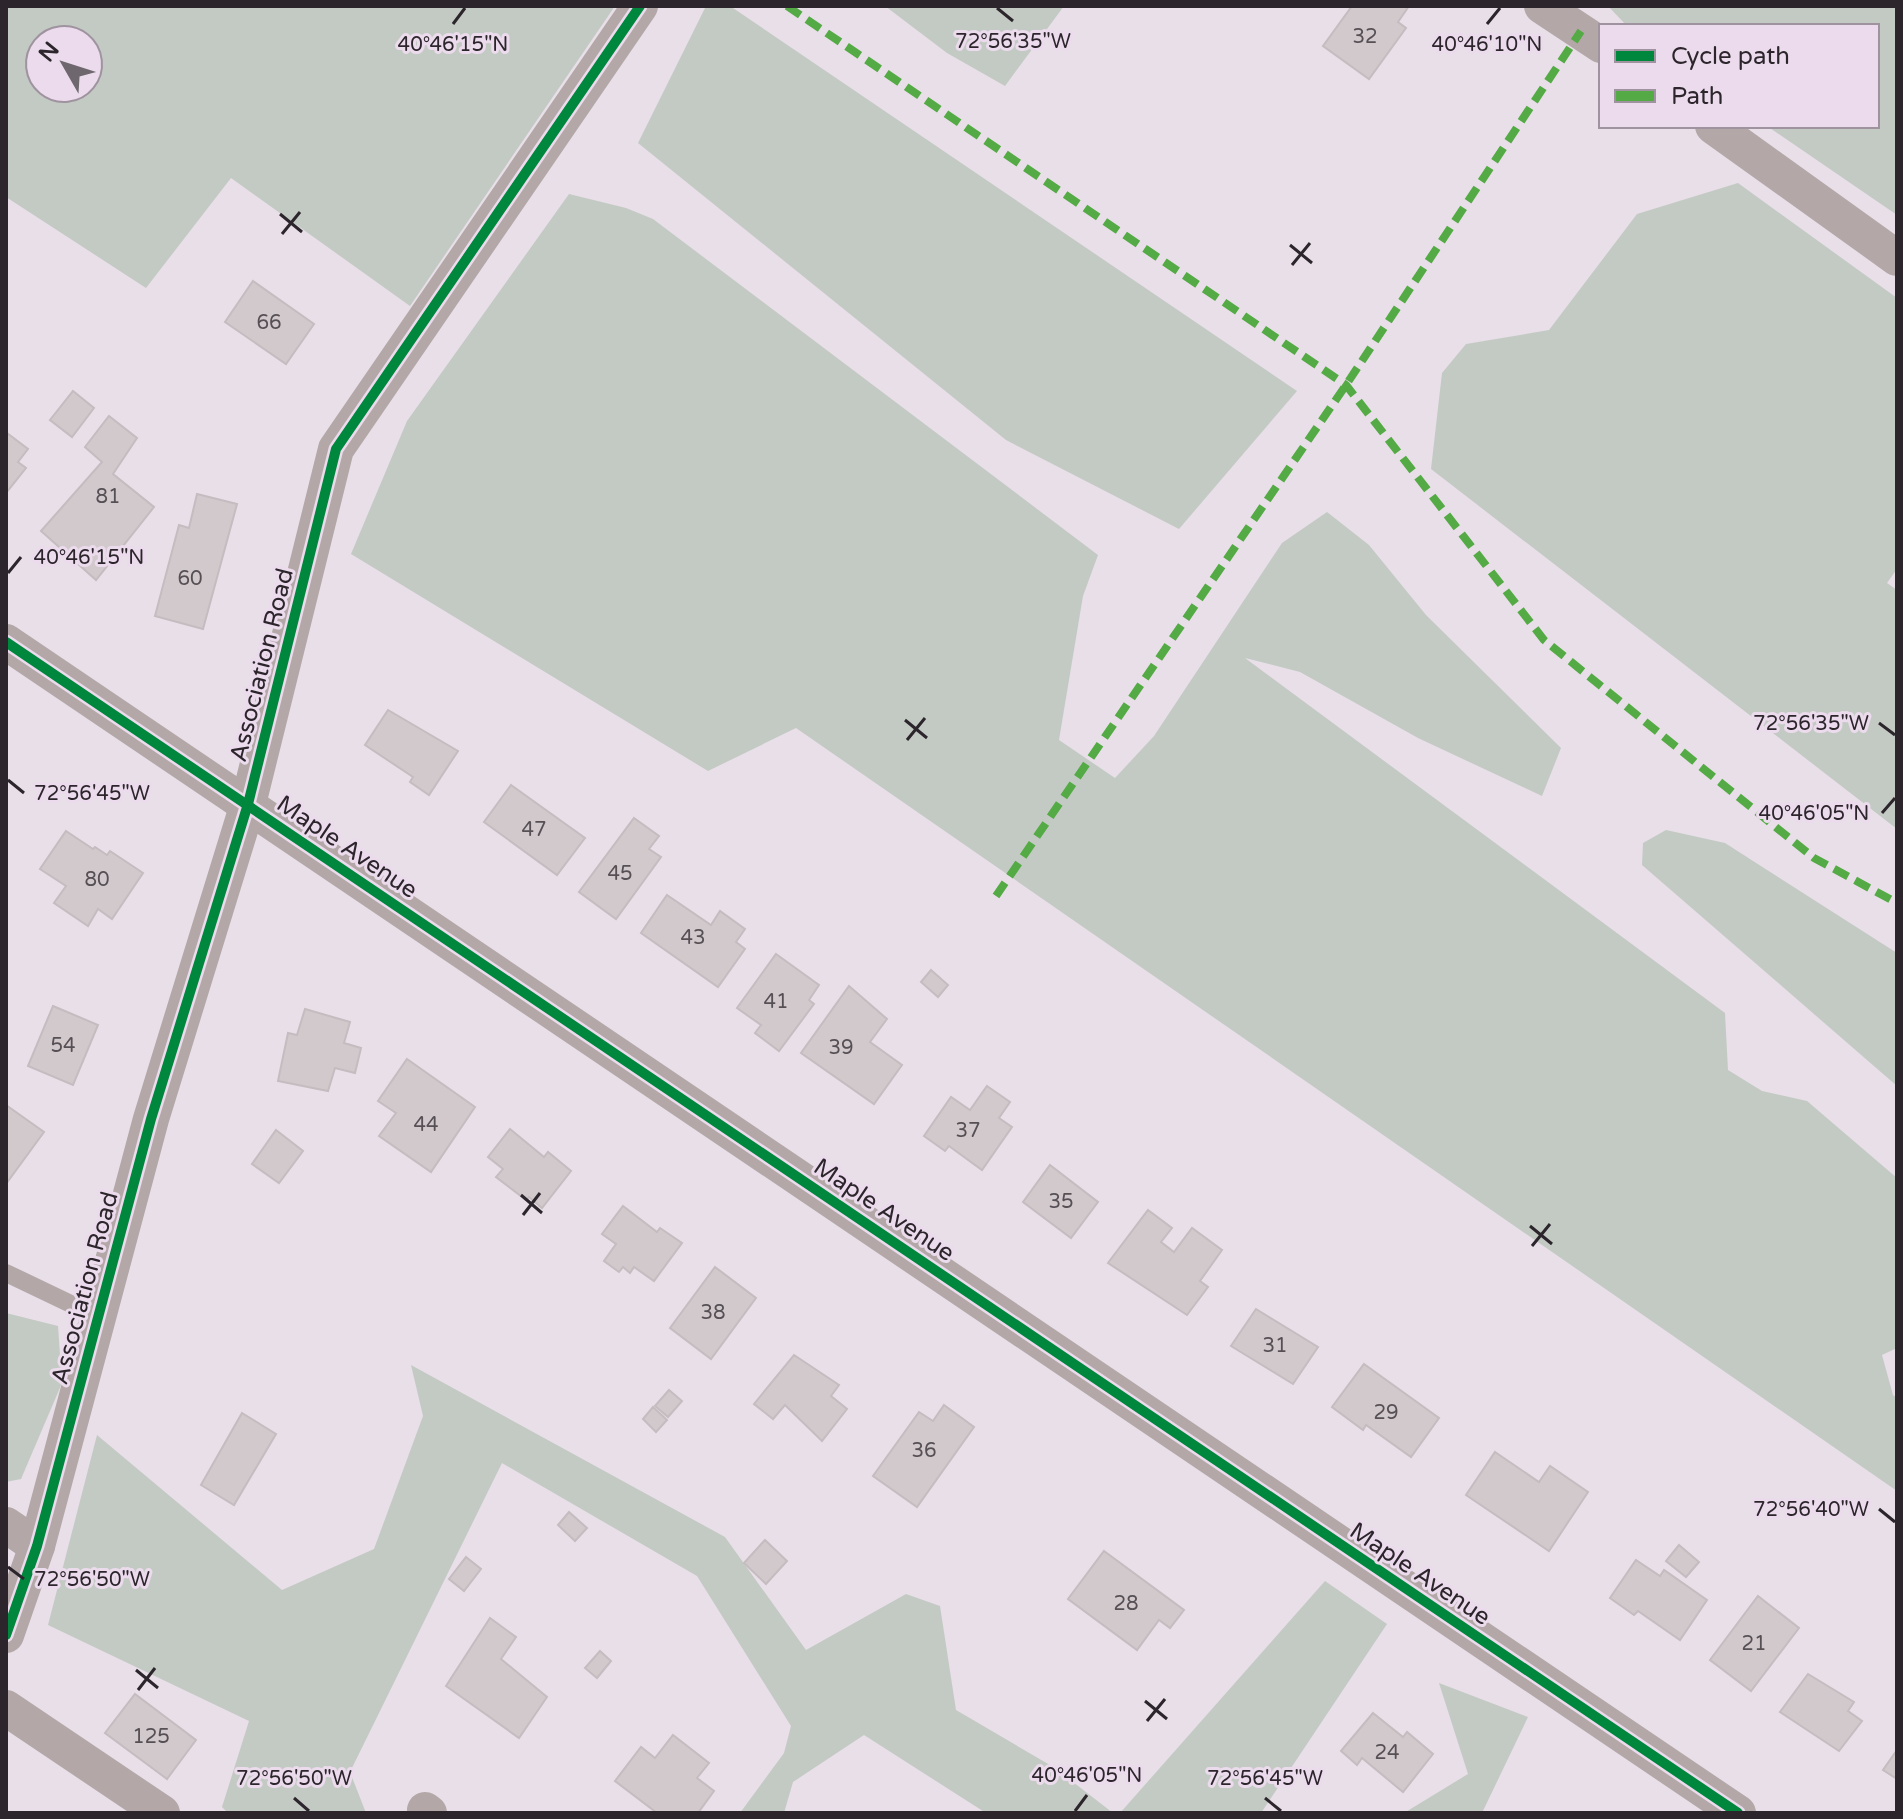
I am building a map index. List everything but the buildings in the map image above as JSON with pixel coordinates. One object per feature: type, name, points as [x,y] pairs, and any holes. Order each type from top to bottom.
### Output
[{"type":"street","name":"Association Road","points":[[6,1635],[37,1546],[151,1119],[248,804],[336,449],[640,6]]},
{"type":"street","points":[[1542,6],[1599,44]]},
{"type":"street","points":[[1716,128],[1897,258]]},
{"type":"street","name":"Maple Avenue","points":[[6,642],[1738,1813]]},
{"type":"street","points":[[6,1525],[37,1546]]},
{"type":"street","points":[[6,1708],[162,1813]]},
{"type":"lane","points":[[6,1273],[98,1317]]},
{"type":"shaded area","points":[[6,6],[615,6],[410,306],[231,178],[146,288],[6,197]]},
{"type":"shaded area","points":[[706,6],[730,6],[1297,391],[1179,529],[1006,440],[638,143]]},
{"type":"shaded area","points":[[885,6],[1064,6],[1005,86],[947,53]]},
{"type":"shaded area","points":[[1608,6],[1897,6],[1897,215],[1770,128],[1879,128],[1879,24],[1625,24]]},
{"type":"shaded area","points":[[1738,183],[1897,298],[1897,569],[1887,583],[1897,590],[1897,829],[1431,469],[1442,373],[1466,344],[1549,330],[1637,214]]},
{"type":"shaded area","points":[[569,194],[626,208],[653,219],[1098,555],[1083,596],[1059,740],[1115,778],[1154,736],[1282,543],[1327,512],[1369,545],[1426,615],[1561,748],[1542,796],[1418,738],[1300,672],[1245,658],[1725,1013],[1728,1070],[1762,1091],[1807,1101],[1897,1178],[1897,1348],[1882,1355],[1893,1395],[1897,1398],[1897,1491],[796,728],[708,771],[351,554],[407,421]]},
{"type":"shaded area","points":[[1666,830],[1725,843],[1897,953],[1897,1086],[1642,865],[1643,843]]},
{"type":"shaded area","points":[[6,1313],[58,1326],[62,1383],[21,1479],[6,1482]]},
{"type":"shaded area","points":[[411,1365],[725,1537],[806,1650],[906,1594],[940,1606],[956,1710],[1055,1768],[1113,1813],[986,1813],[864,1735],[793,1782],[784,1813],[740,1813],[784,1753],[791,1726],[697,1576],[502,1463],[350,1772],[366,1813],[228,1813],[222,1807],[249,1721],[48,1625],[97,1435],[282,1590],[374,1549],[423,1416]]},
{"type":"shaded area","points":[[1325,1581],[1387,1624],[1261,1813],[1120,1813]]},
{"type":"shaded area","points":[[1439,1683],[1528,1717],[1482,1813],[1404,1813],[1468,1774]]},
{"type":"marked path","points":[[787,6],[1346,385],[1544,640],[1814,858],[1897,903]]},
{"type":"marked path","points":[[996,896],[1346,385],[1581,31]]},
{"type":"cycle path","points":[[6,1635],[37,1546],[151,1119],[248,804],[336,449],[640,6]]},
{"type":"cycle path","points":[[6,642],[1738,1813]]}]
